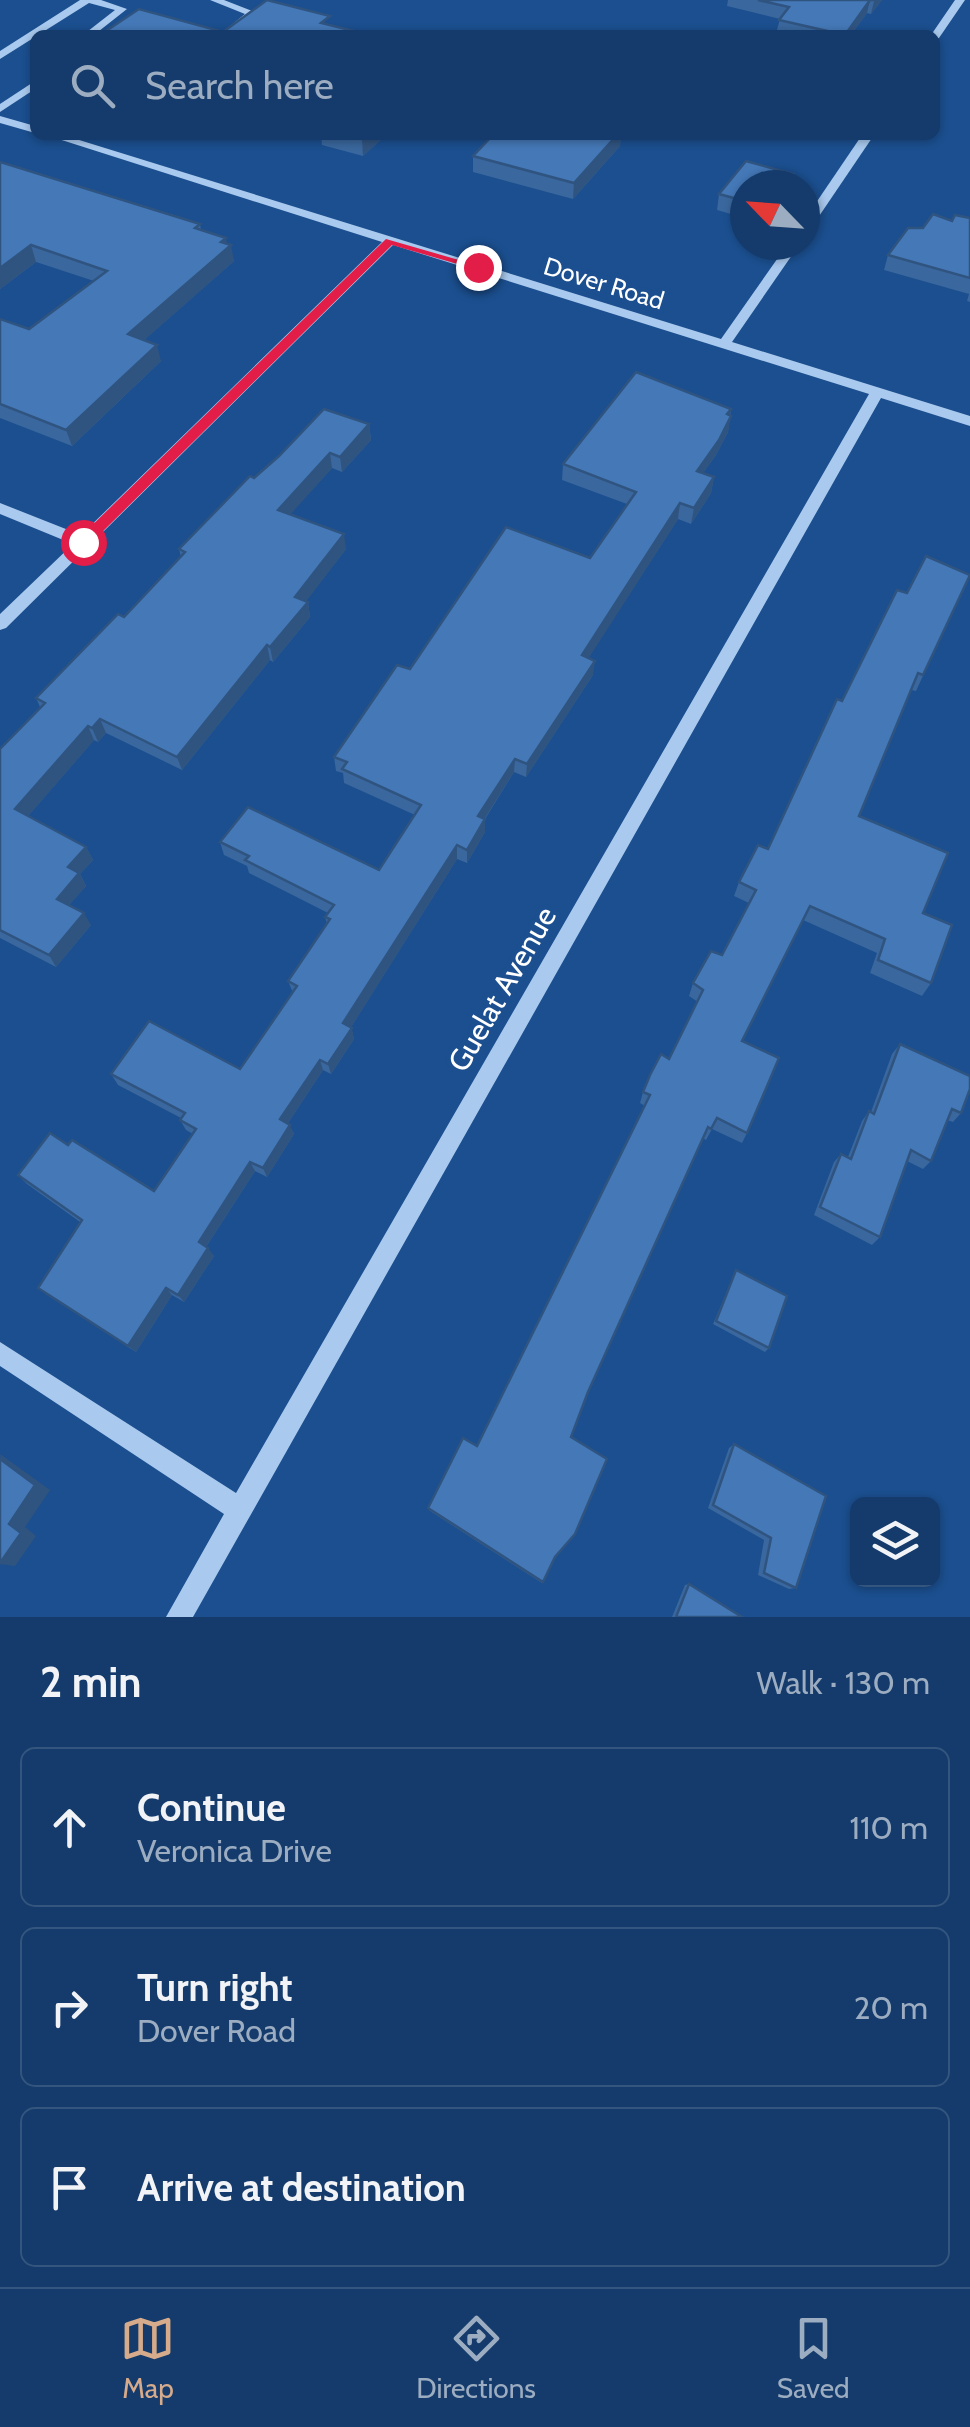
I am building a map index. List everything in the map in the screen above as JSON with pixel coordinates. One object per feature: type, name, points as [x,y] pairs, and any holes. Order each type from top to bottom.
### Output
[{"type":"street","points":[[41,30],[88,0],[122,9],[95,30]]},
{"type":"street","points":[[216,0],[252,14],[231,30]]},
{"type":"street","points":[[939,30],[960,0]]},
{"type":"street","points":[[0,56],[30,37]]},
{"type":"street","points":[[0,108],[30,87]]},
{"type":"street","points":[[0,119],[30,128]]},
{"type":"street","name":"Dover Road","points":[[85,140],[390,241],[970,422]]},
{"type":"street","points":[[820,206],[865,140]]},
{"type":"street","points":[[0,624],[390,241]]},
{"type":"street","points":[[724,344],[783,260]]},
{"type":"street","name":"Guelat Avenue","points":[[179,1617],[878,392]]},
{"type":"street","points":[[0,508],[83,542]]},
{"type":"street","points":[[0,1353],[240,1510]]},
{"type":"building","points":[[267,0],[330,16],[321,23],[350,30],[226,30]]},
{"type":"building","points":[[758,0],[870,0],[849,30],[823,30],[779,20],[789,7]]},
{"type":"building","points":[[139,9],[216,30],[108,30]]},
{"type":"building","points":[[488,140],[613,140],[574,183],[473,156]]},
{"type":"building","points":[[746,161],[779,170],[739,170]]},
{"type":"building","points":[[0,162],[200,224],[195,228],[226,238],[221,242],[231,245],[128,334],[157,345],[66,430],[0,404],[0,319],[29,329],[107,271],[31,245],[0,268]]},
{"type":"building","points":[[730,181],[730,197],[719,194]]},
{"type":"building","points":[[933,214],[952,221],[955,215],[970,218],[970,278],[888,255],[908,228],[923,228]]},
{"type":"building","points":[[636,372],[731,409],[719,440],[697,471],[714,477],[694,508],[680,503],[582,655],[595,661],[527,764],[515,759],[478,816],[485,819],[467,850],[457,845],[343,1023],[352,1028],[328,1064],[320,1060],[280,1119],[290,1125],[263,1168],[250,1162],[199,1242],[208,1248],[178,1295],[166,1288],[128,1346],[38,1288],[82,1220],[18,1175],[50,1133],[68,1145],[72,1140],[154,1191],[196,1129],[180,1120],[185,1113],[111,1074],[149,1021],[240,1069],[297,986],[288,981],[330,919],[325,917],[334,905],[245,860],[249,856],[220,842],[248,807],[379,870],[421,805],[342,769],[347,762],[334,757],[397,665],[410,669],[506,527],[590,558],[636,492],[563,464]]},
{"type":"building","points":[[324,409],[369,424],[340,457],[330,453],[278,510],[344,534],[295,597],[308,602],[270,647],[267,645],[177,757],[100,719],[92,728],[88,726],[15,809],[86,847],[68,867],[79,873],[57,899],[84,913],[49,955],[0,930],[0,749],[45,703],[36,698],[118,614],[124,617],[185,552],[179,549],[250,476],[254,478],[279,456]]},
{"type":"building","points":[[926,556],[970,575],[923,675],[918,673],[859,816],[948,853],[923,913],[952,925],[931,983],[878,960],[885,939],[810,906],[742,1041],[779,1058],[747,1133],[717,1118],[711,1129],[708,1127],[588,1392],[571,1437],[607,1459],[575,1534],[555,1557],[543,1582],[428,1508],[463,1438],[477,1446],[650,1095],[643,1092],[650,1075],[661,1054],[669,1059],[703,990],[693,983],[711,951],[722,955],[756,890],[739,882],[758,845],[768,849],[837,699],[842,701],[897,590],[907,593]]},
{"type":"building","points":[[900,1044],[970,1076],[970,1089],[961,1113],[952,1109],[931,1161],[911,1150],[880,1237],[820,1207],[841,1154],[851,1159],[869,1111],[874,1114]]},
{"type":"building","points":[[736,1270],[787,1296],[769,1348],[716,1321]]},
{"type":"building","points":[[734,1444],[826,1496],[796,1588],[764,1573],[771,1538],[713,1505]]},
{"type":"building","points":[[0,1459],[35,1485],[9,1524],[21,1533],[0,1563]]},
{"type":"building","points":[[689,1584],[742,1617],[676,1617]]},
{"type":"route","points":[[83,542],[390,241],[478,267]]}]
